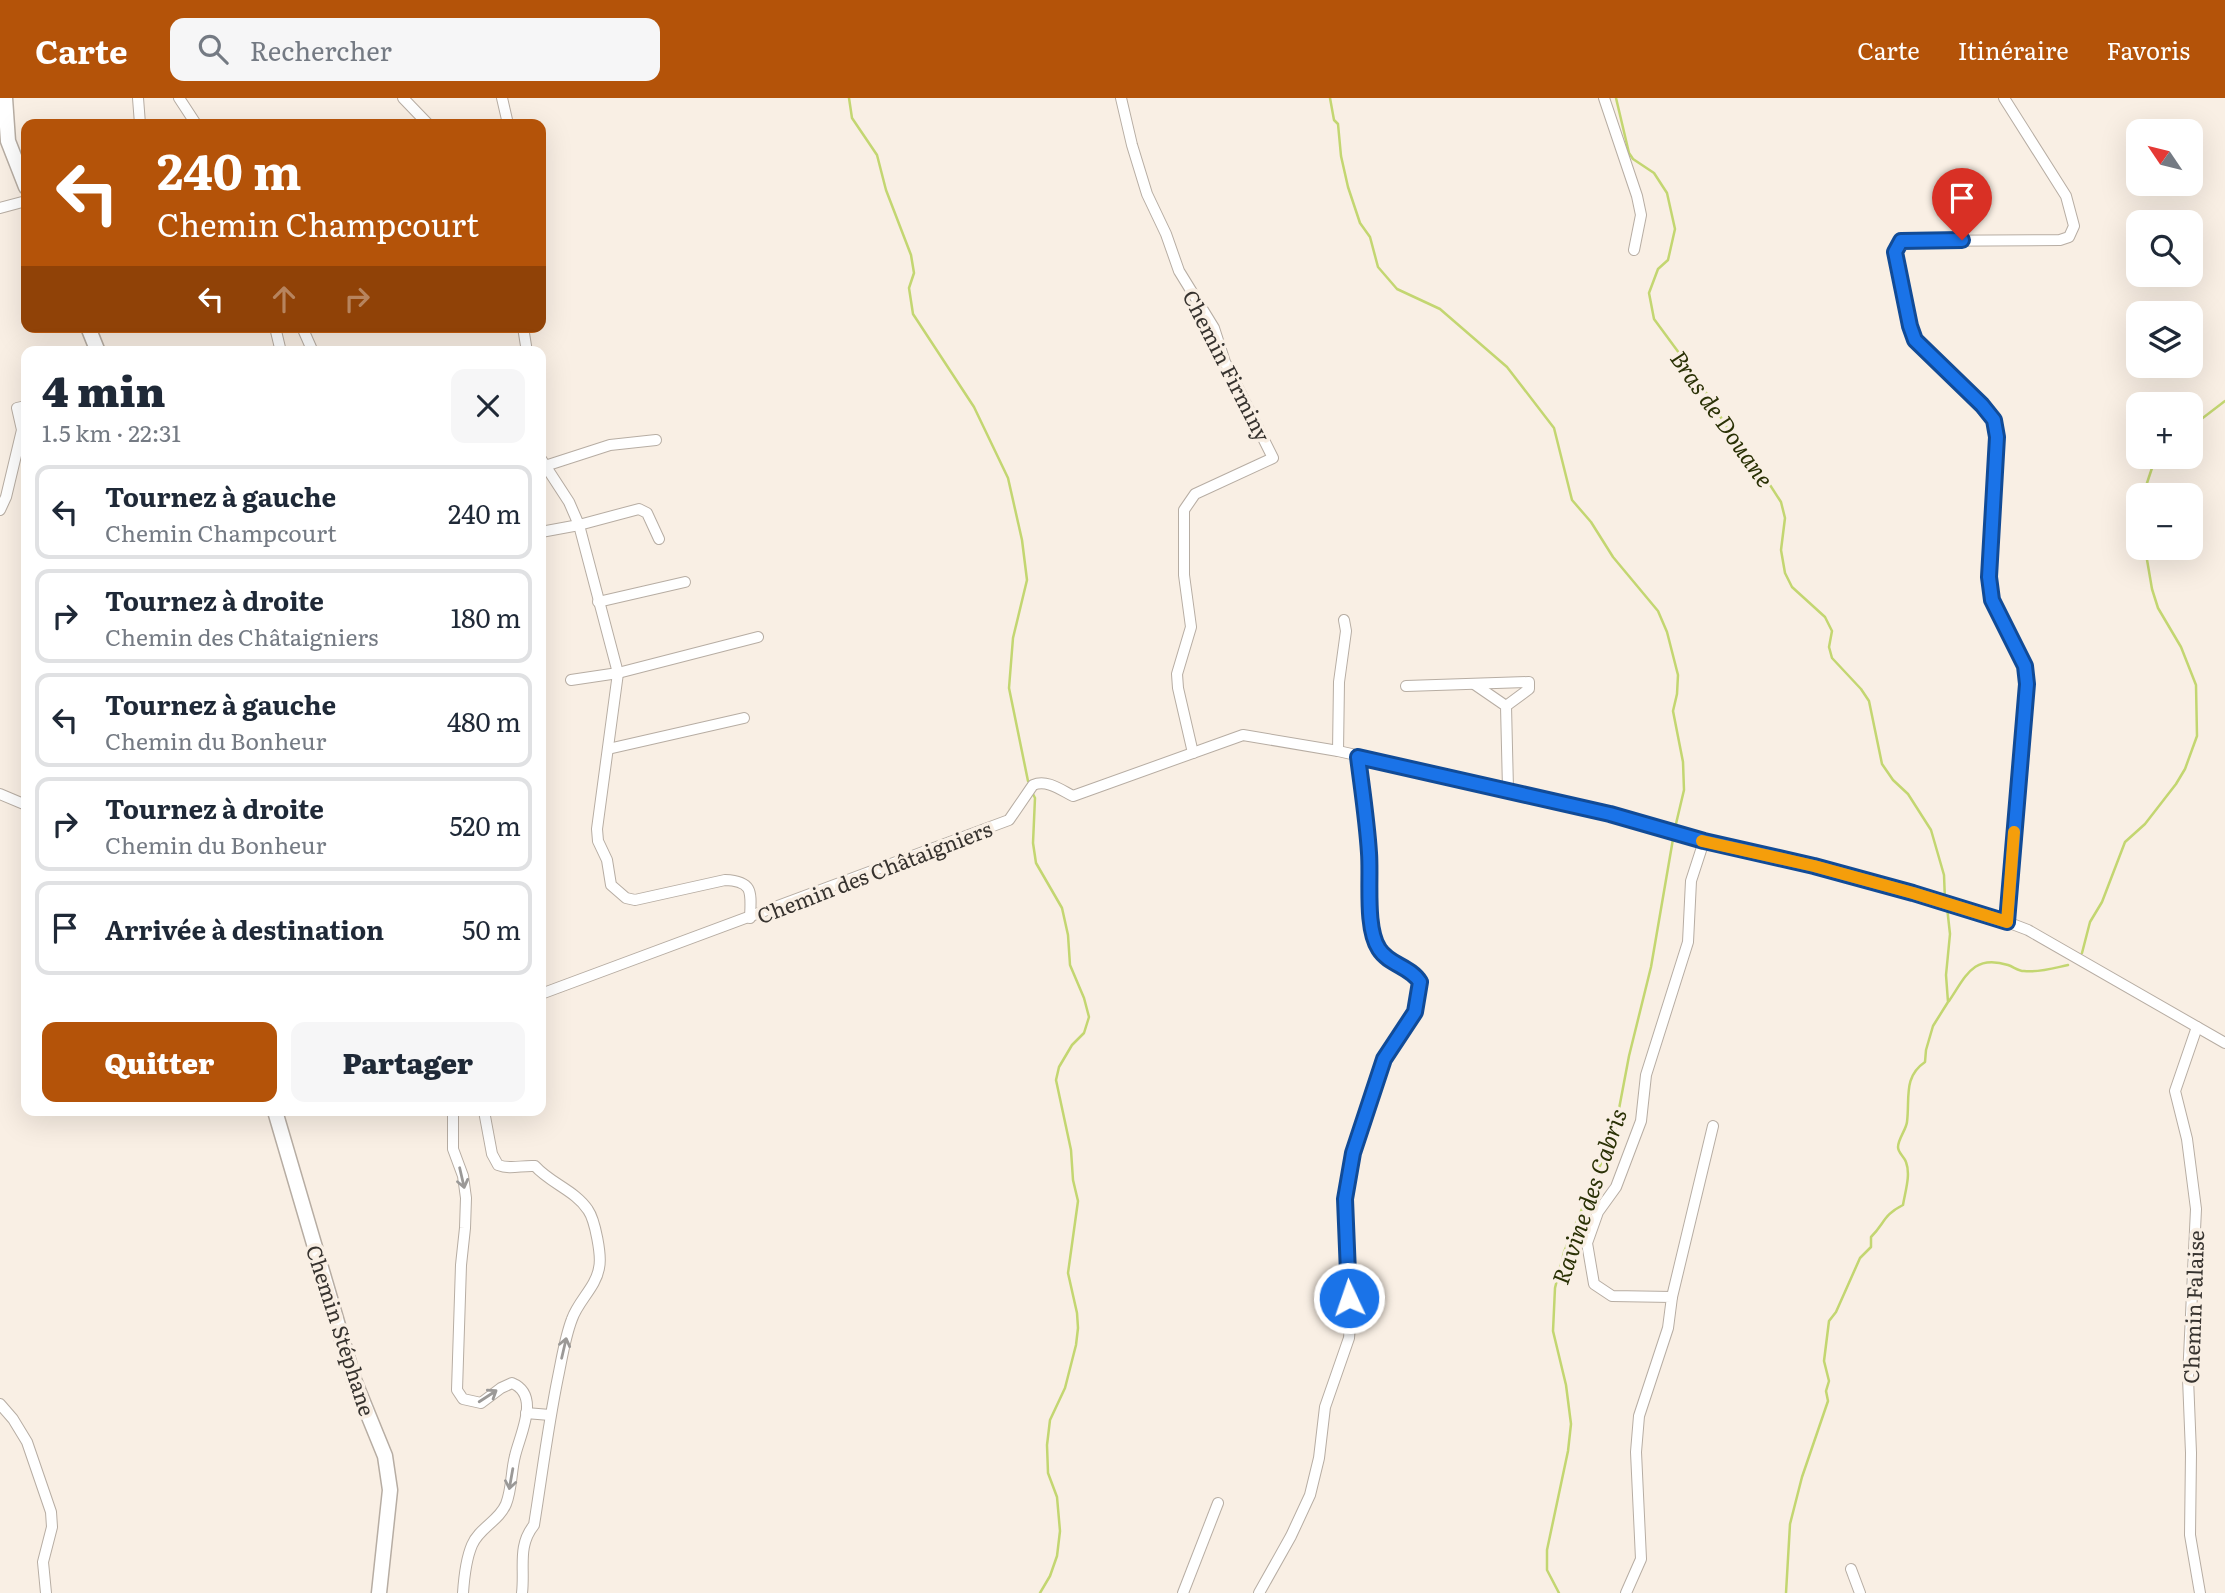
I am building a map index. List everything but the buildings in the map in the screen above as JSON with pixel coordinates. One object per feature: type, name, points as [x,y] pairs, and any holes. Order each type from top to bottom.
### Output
[{"type":"main road","points":[[5,98],[8,141],[21,174]]},
{"type":"main road","name":"Chemin Stéphane","points":[[276,1116],[354,1380],[386,1456],[390,1490],[379,1593]]},
{"type":"street","points":[[138,98],[140,119]]},
{"type":"street","points":[[179,98],[193,119]]},
{"type":"street","points":[[403,98],[423,119]]},
{"type":"street","points":[[502,98],[507,119]]},
{"type":"street","name":"Chemin Firminy","points":[[1121,98],[1147,194],[1166,234],[1179,271],[1214,328],[1225,362],[1273,457],[1195,494],[1184,510],[1184,575],[1191,627],[1177,674],[1193,753]]},
{"type":"street","points":[[1604,98],[1637,195],[1641,215],[1634,250]]},
{"type":"street","points":[[2004,98],[2066,196],[2074,226],[2069,237],[2060,240],[1901,241],[1895,252],[1915,340],[1982,405],[1994,420],[1997,437],[1989,577],[1992,600],[2025,666],[2027,684],[2007,922]]},
{"type":"street","points":[[0,208],[21,202]]},
{"type":"street","points":[[21,407],[17,408],[21,426]]},
{"type":"street","points":[[0,510],[6,497],[21,434]]},
{"type":"street","points":[[546,462],[610,445],[656,440]]},
{"type":"street","points":[[546,468],[569,502],[579,525],[618,673],[597,829],[597,841],[607,860],[611,886],[626,898],[635,900],[724,880],[736,880],[746,884],[751,893],[750,918]]},
{"type":"street","points":[[546,531],[639,509],[647,513],[659,539]]},
{"type":"street","points":[[598,602],[685,582]]},
{"type":"street","points":[[1338,751],[1345,620]]},
{"type":"street","points":[[571,680],[618,673],[758,637]]},
{"type":"street","points":[[1406,686],[1529,682],[1528,689],[1506,706]]},
{"type":"street","points":[[1474,683],[1506,706]]},
{"type":"street","points":[[1506,706],[1508,789]]},
{"type":"street","points":[[608,749],[744,718]]},
{"type":"street","name":"Chemin des Châtaigniers","points":[[546,992],[1009,820],[1039,782],[1052,785],[1073,796],[1243,735],[1338,751],[1508,789],[1704,841],[1814,866],[2007,922],[2028,930],[2225,1043]]},
{"type":"street","points":[[1259,1593],[1310,1495],[1320,1458],[1325,1408],[1349,1338],[1351,1314],[1345,1199],[1353,1153],[1384,1059],[1415,1012],[1419,995],[1420,982],[1414,973],[1389,959],[1378,948],[1372,928],[1369,853],[1358,757]]},
{"type":"street","points":[[0,794],[21,804]]},
{"type":"street","points":[[1672,1297],[1612,1296],[1594,1284],[1587,1243],[1598,1212],[1616,1187],[1641,1121],[1646,1074],[1688,942],[1691,881],[1704,841]]},
{"type":"street","name":"Chemin Falaise","points":[[2197,1027],[2175,1091],[2189,1151],[2196,1209],[2188,1378],[2190,1535],[2200,1593]]},
{"type":"street","points":[[453,1116],[453,1150],[463,1176],[466,1198],[460,1274],[457,1390],[463,1399],[481,1403],[512,1383],[519,1386],[524,1393],[526,1413],[506,1504],[472,1544],[463,1593]]},
{"type":"street","points":[[485,1116],[492,1154],[498,1165],[509,1169],[522,1165],[535,1166],[543,1176],[577,1198],[589,1211],[600,1266],[593,1284],[581,1299],[572,1319],[550,1415],[534,1525],[522,1546],[522,1593]]},
{"type":"street","points":[[1626,1593],[1641,1559],[1636,1452],[1639,1416],[1668,1328],[1672,1297],[1713,1126]]},
{"type":"street","points":[[0,1404],[13,1419],[27,1443],[51,1512],[52,1527],[43,1562],[46,1593]]},
{"type":"street","points":[[526,1413],[550,1415]]},
{"type":"street","points":[[1182,1593],[1218,1503]]},
{"type":"street","points":[[1851,1569],[1860,1593]]},
{"type":"waterway","points":[[849,98],[852,118],[877,155],[886,190],[911,255],[914,273],[909,288],[913,314],[974,407],[1008,478],[1022,540],[1027,580],[1013,638],[1009,688],[1028,781]]},
{"type":"waterway","name":"Ravine des Cabris","points":[[1330,98],[1334,120],[1338,124],[1348,187],[1360,223],[1370,237],[1378,267],[1397,289],[1440,309],[1507,367],[1554,428],[1572,500],[1591,522],[1613,557],[1658,611],[1667,632],[1678,675],[1673,711],[1683,762],[1684,790],[1675,828]]},
{"type":"waterway","name":"Bras de Douane","points":[[1616,98],[1629,153],[1633,159],[1654,173],[1667,193],[1675,229],[1668,260],[1658,269],[1649,293],[1654,319],[1696,376],[1732,436],[1754,460],[1781,502],[1785,518],[1781,550],[1785,573],[1792,587],[1825,617],[1832,631],[1829,647],[1832,658],[1869,701],[1882,764],[1893,780],[1908,794],[1931,830],[1944,875],[1945,901]]},
{"type":"waterway","points":[[2203,418],[2225,401]]},
{"type":"waterway","points":[[2147,483],[2152,469]]},
{"type":"waterway","points":[[2082,953],[2090,922],[2102,902],[2125,842],[2145,824],[2176,784],[2185,769],[2197,736],[2196,685],[2181,647],[2158,608],[2147,560]]},
{"type":"waterway","points":[[1032,792],[1035,798],[1033,843],[1036,863],[1062,908],[1068,935],[1070,965],[1089,1017],[1084,1033],[1072,1045],[1059,1067],[1056,1080],[1071,1150],[1078,1201],[1068,1273],[1078,1328],[1065,1388],[1050,1420],[1048,1473],[1057,1497],[1060,1531],[1057,1556],[1040,1593]]},
{"type":"waterway","name":"Ravine des Cabris","points":[[1559,1593],[1547,1570],[1547,1550],[1568,1451],[1571,1424],[1566,1385],[1553,1331],[1555,1288],[1564,1252],[1615,1130],[1629,1056],[1651,967],[1673,839]]},
{"type":"waterway","name":"Bras de Douane","points":[[1786,1593],[1790,1524],[1802,1477],[1828,1401],[1826,1391],[1829,1381],[1824,1361],[1829,1321],[1836,1312],[1860,1258],[1871,1247],[1871,1237],[1888,1216],[1903,1205],[1908,1172],[1898,1147],[1907,1122],[1910,1081],[1925,1062],[1933,1026],[1948,1002],[1946,975],[1950,934],[1947,907]]},
{"type":"waterway","points":[[1949,1001],[1966,976],[1978,965],[1986,962],[2029,971],[2068,965]]},
{"type":"slow traffic","points":[[1702,841],[1814,866],[2007,922],[2014,832]]},
{"type":"route","points":[[1349,1298],[1345,1199],[1353,1153],[1384,1059],[1415,1012],[1420,982],[1414,973],[1389,959],[1378,948],[1372,928],[1369,853],[1358,757],[1610,814],[1704,841],[1814,866],[2007,922],[2027,684],[2025,666],[1992,600],[1989,577],[1997,437],[1994,420],[1982,405],[1915,340],[1895,252],[1901,241],[1962,240]]}]
